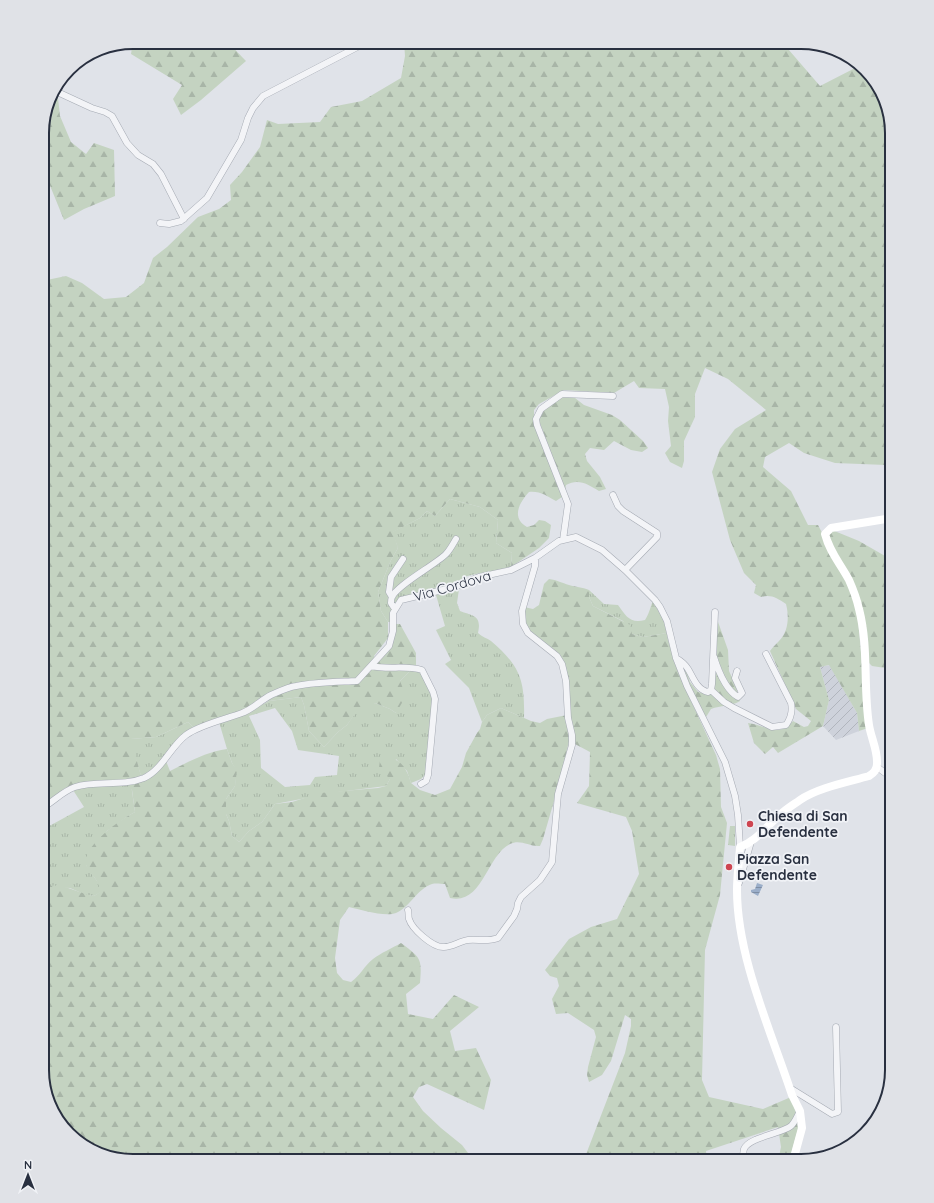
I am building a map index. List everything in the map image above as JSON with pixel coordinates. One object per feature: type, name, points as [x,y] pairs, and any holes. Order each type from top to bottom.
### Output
[{"type":"street","points":[[160,223],[169,224],[184,218],[207,198],[241,140],[253,108],[263,96],[354,49]]},
{"type":"street","points":[[60,93],[112,116],[127,143],[138,155],[153,164],[161,174],[184,218]]},
{"type":"street","points":[[563,540],[568,504],[536,419],[538,414],[546,405],[562,394],[613,396]]},
{"type":"street","points":[[613,495],[618,506],[623,511],[657,533],[657,537],[625,570]]},
{"type":"street","points":[[795,1154],[802,1128],[800,1111],[790,1088],[753,983],[741,930],[737,891],[740,847],[751,842],[780,815],[802,799],[825,789],[869,776],[877,768],[877,758],[869,726],[866,640],[859,608],[849,580],[828,547],[825,534],[831,528],[885,519]]},
{"type":"street","name":"Via Cordova","points":[[395,609],[401,600],[455,587],[479,577],[511,570],[535,558],[559,540],[576,537],[602,550],[625,570],[655,600],[667,621],[676,658],[687,686],[725,762],[735,796],[740,847]]},
{"type":"street","points":[[392,596],[412,578],[445,555],[456,539]]},
{"type":"street","points":[[408,910],[409,920],[415,929],[438,946],[445,947],[469,940],[495,940],[514,916],[521,897],[540,880],[552,862],[558,794],[572,745],[572,735],[568,718],[566,681],[562,664],[557,656],[528,633],[523,624],[522,611],[535,566],[535,558]]},
{"type":"street","points":[[49,804],[75,787],[120,784],[146,777],[155,770],[186,735],[244,712],[270,696],[295,686],[357,681],[390,646],[393,631],[393,613],[395,609],[391,603],[392,596],[389,592],[391,577],[403,559]]},
{"type":"street","points":[[711,690],[715,612]]},
{"type":"street","points":[[713,654],[717,667],[725,681],[733,693],[738,697],[742,693],[735,678],[737,671]]},
{"type":"street","points":[[711,690],[724,702],[772,727],[786,725],[790,720],[792,711],[791,704],[766,654]]},
{"type":"street","points":[[676,658],[689,669],[691,676],[700,687],[708,692],[711,690]]},
{"type":"street","points":[[371,666],[381,669],[407,668],[422,670],[433,692],[434,706],[428,775],[426,781],[421,784]]},
{"type":"street","points":[[877,768],[885,773]]},
{"type":"street","points":[[737,891],[751,842]]},
{"type":"street","points":[[790,1088],[832,1114],[838,1112],[836,1027]]},
{"type":"street","points":[[744,1154],[744,1150],[748,1144],[792,1126],[800,1111]]},
{"type":"shaded area","points":[[830,665],[857,713],[859,731],[836,740],[823,726],[829,700],[820,667]]},
{"type":"green space","points":[[133,49],[234,49],[246,61],[201,100],[181,115],[173,99],[182,85],[131,54]]},
{"type":"green space","points":[[404,49],[788,49],[820,86],[855,68],[871,86],[881,106],[885,127],[885,465],[835,463],[804,453],[789,443],[765,457],[763,467],[791,491],[808,525],[818,525],[847,581],[857,609],[868,728],[859,731],[857,713],[829,665],[820,667],[829,700],[823,726],[778,753],[773,747],[765,754],[754,743],[748,723],[777,730],[782,729],[793,721],[804,727],[808,726],[811,721],[796,709],[770,651],[785,633],[788,618],[786,604],[774,597],[761,597],[754,593],[756,585],[744,573],[730,540],[712,472],[720,449],[735,429],[766,410],[728,379],[705,368],[695,394],[695,417],[684,441],[684,461],[682,468],[670,462],[665,453],[671,446],[668,421],[669,407],[665,389],[639,388],[634,381],[614,393],[564,390],[539,404],[534,410],[534,417],[563,494],[562,497],[556,501],[537,492],[529,492],[525,496],[518,510],[519,519],[527,527],[534,525],[539,520],[545,521],[551,525],[549,538],[539,548],[511,567],[512,553],[496,543],[498,520],[480,507],[450,499],[435,516],[427,511],[420,518],[393,532],[398,548],[391,560],[378,592],[381,611],[388,622],[388,638],[374,656],[378,662],[392,645],[396,624],[400,624],[416,653],[416,665],[400,681],[406,696],[396,713],[375,703],[366,710],[357,711],[347,725],[324,747],[309,731],[301,697],[269,701],[193,727],[188,722],[156,737],[131,739],[141,776],[129,780],[90,781],[65,788],[49,801],[49,280],[66,276],[82,283],[104,299],[126,297],[144,283],[153,258],[167,247],[198,217],[219,209],[231,200],[230,185],[242,172],[260,147],[267,120],[278,124],[320,122],[331,107],[362,101],[401,78],[405,56]]},
{"type":"green space","points":[[57,98],[60,116],[71,142],[86,154],[94,143],[114,150],[115,196],[84,209],[64,220],[49,183],[49,127],[52,111]]},
{"type":"green space","points":[[563,395],[575,398],[584,405],[612,415],[620,420],[643,441],[648,448],[642,452],[631,450],[614,441],[604,450],[590,448],[585,454],[587,461],[600,477],[606,489],[599,491],[587,484],[575,482],[566,485],[565,490],[538,418],[539,413]]},
{"type":"green space","points":[[450,499],[480,507],[498,520],[496,543],[512,553],[511,567],[468,576],[462,578],[460,584],[400,598],[394,604],[391,622],[388,622],[381,611],[378,592],[391,560],[398,548],[392,532],[420,518],[427,511],[435,516]]},
{"type":"green space","points":[[832,530],[859,541],[885,556],[885,668],[872,666],[868,662],[861,608],[827,534]]},
{"type":"green space","points":[[549,579],[589,590],[589,597],[593,606],[630,625],[632,634],[643,637],[667,633],[668,640],[685,688],[716,755],[720,769],[721,807],[727,823],[720,895],[705,950],[702,1080],[709,1097],[763,1109],[791,1097],[796,1113],[798,1129],[791,1154],[780,1154],[781,1147],[778,1127],[706,1151],[706,1154],[586,1154],[625,1053],[631,1026],[631,1019],[625,1015],[611,1061],[602,1075],[589,1082],[587,1075],[588,1067],[596,1037],[594,1030],[568,1013],[556,1014],[552,999],[559,986],[557,978],[550,976],[545,970],[569,939],[591,927],[617,919],[639,874],[632,831],[626,817],[577,803],[589,786],[590,752],[573,743],[563,664],[529,632],[524,624],[524,607],[533,609],[539,605],[544,584]]},
{"type":"green space","points":[[459,589],[457,603],[460,611],[472,615],[477,619],[479,623],[478,633],[491,641],[509,658],[519,675],[522,684],[524,718],[501,708],[487,715],[482,722],[469,688],[445,664],[451,660],[436,630],[445,626],[436,595]]},
{"type":"green space","points":[[589,590],[604,604],[618,605],[626,616],[636,621],[645,620],[653,601],[665,623],[667,633],[643,637],[632,634],[623,621],[593,606],[589,597]]},
{"type":"green space","points":[[717,619],[728,650],[729,671],[740,701],[711,709],[706,717],[688,686],[681,665],[685,667],[690,682],[698,692],[708,694]]},
{"type":"green space","points":[[412,669],[421,671],[432,692],[433,700],[426,774],[421,779],[411,783],[407,771],[396,759],[390,779],[386,786],[338,792],[275,804],[262,822],[249,831],[239,842],[232,836],[225,806],[226,799],[235,786],[236,770],[227,749],[219,722],[244,714],[269,701],[301,697],[309,731],[324,747],[347,725],[357,710],[375,703],[396,713],[400,681]],"holes":[[[275,708],[292,731],[298,750],[339,756],[337,775],[315,777],[310,785],[285,787],[261,768],[260,740],[249,716]]]},
{"type":"green space","points":[[501,708],[531,721],[540,723],[547,719],[567,715],[569,741],[561,777],[540,846],[518,842],[510,844],[495,858],[477,887],[470,894],[461,898],[450,898],[445,884],[432,884],[422,889],[406,906],[396,913],[379,914],[349,907],[340,920],[335,958],[337,973],[343,980],[351,982],[373,959],[401,943],[413,952],[419,959],[421,968],[420,983],[406,994],[408,1014],[433,1019],[454,995],[479,1007],[450,1031],[455,1051],[476,1048],[491,1080],[484,1110],[427,1084],[419,1087],[413,1097],[423,1111],[462,1145],[469,1154],[133,1154],[101,1148],[77,1133],[63,1117],[53,1097],[50,1081],[49,886],[61,886],[94,896],[100,892],[98,883],[87,868],[86,858],[96,842],[104,834],[135,812],[132,790],[129,786],[166,761],[170,771],[204,755],[227,749],[232,763],[237,770],[235,786],[226,799],[226,814],[232,836],[239,842],[249,831],[262,822],[275,804],[292,802],[320,793],[386,786],[390,779],[379,768],[380,760],[386,758],[397,760],[401,763],[407,772],[411,783],[420,790],[435,795],[450,789],[462,767],[466,753],[487,715]]},
{"type":"green space","points":[[188,722],[193,727],[184,733],[152,770],[141,776],[130,739],[156,737]]},
{"type":"green space","points":[[131,784],[135,812],[107,831],[86,865],[99,884],[101,892],[94,896],[86,895],[70,888],[49,887],[49,826],[84,807],[73,790],[89,786]]},
{"type":"green space","points":[[730,826],[735,826],[735,846],[728,845]]},
{"type":"water","points":[[757,883],[763,885],[758,896],[751,892],[751,890],[755,889]]},
{"type":"place","name":"Chiesa di San Defendente","points":[[750,824]]},
{"type":"place","name":"Piazza San Defendente","points":[[729,867]]}]
